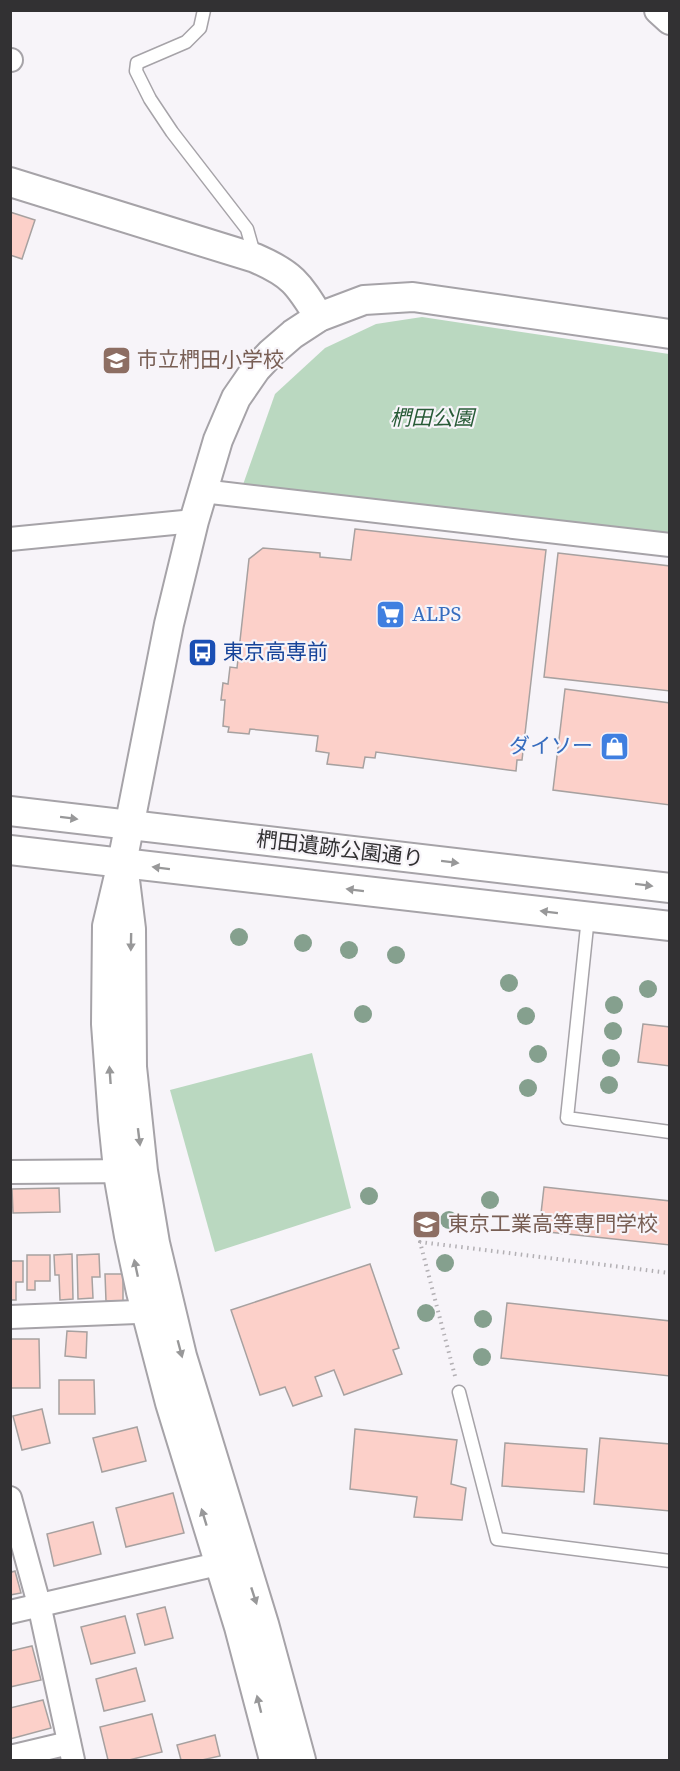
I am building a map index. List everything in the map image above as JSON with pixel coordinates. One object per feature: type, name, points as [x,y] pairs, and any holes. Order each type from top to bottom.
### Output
[{"type":"street","points":[[658,10],[669,20]]},
{"type":"street","points":[[10,182],[255,258],[294,280],[319,317]]},
{"type":"street","points":[[274,1761],[239,1627],[231,1561],[158,1311],[154,1243],[130,1172],[131,929],[122,863],[169,624],[202,491],[218,440],[236,398],[256,369],[293,334],[319,317],[364,300],[413,297],[669,334]]},
{"type":"street","points":[[202,491],[669,545]]},
{"type":"street","points":[[10,539],[194,521]]},
{"type":"street","name":"椚田遺跡公園通り","points":[[10,811],[669,888]]},
{"type":"street","name":"椚田遺跡公園通り","points":[[10,850],[669,926]]},
{"type":"street","points":[[10,1172],[130,1172]]},
{"type":"street","points":[[10,1317],[158,1311]]},
{"type":"street","points":[[10,1498],[39,1604],[71,1752],[10,1757]]},
{"type":"street","points":[[10,1612],[231,1561]]},
{"type":"street","points":[[231,1561],[264,1624],[301,1761]]},
{"type":"lane","points":[[204,10],[200,28],[186,42],[137,63],[136,71],[150,99],[172,132],[247,229],[255,258]]},
{"type":"lane","points":[[588,917],[567,1118],[669,1132]]},
{"type":"lane","points":[[459,1392],[497,1539],[669,1562]]},
{"type":"path","points":[[459,1392],[420,1242],[669,1273]]},
{"type":"green space","name":"椚田公園","points":[[422,317],[669,354],[669,545],[239,496],[275,394],[325,348],[376,324]]},
{"type":"green space","points":[[312,1053],[351,1208],[215,1252],[170,1090]]},
{"type":"building","points":[[10,212],[35,220],[22,259],[10,255]]},
{"type":"building","name":"ALPS","points":[[355,529],[546,550],[522,760],[517,760],[516,771],[376,752],[375,758],[365,757],[363,768],[327,764],[329,753],[316,751],[318,736],[250,729],[249,734],[228,732],[229,727],[223,726],[225,700],[221,700],[223,683],[228,684],[230,667],[237,668],[249,559],[263,548],[320,553],[320,557],[351,560]]},
{"type":"building","points":[[558,553],[670,566],[670,691],[544,677]]},
{"type":"building","name":"ダイソー","points":[[565,689],[670,703],[670,805],[553,790]]},
{"type":"building","points":[[643,1024],[670,1027],[670,1066],[638,1062]]},
{"type":"building","points":[[544,1187],[670,1201],[670,1245],[539,1231]]},
{"type":"building","points":[[59,1188],[60,1212],[13,1213],[12,1189]]},
{"type":"building","points":[[72,1254],[73,1299],[60,1300],[59,1275],[55,1275],[54,1255]]},
{"type":"building","points":[[99,1254],[100,1277],[92,1277],[93,1298],[78,1299],[77,1255]]},
{"type":"building","points":[[27,1255],[50,1255],[50,1281],[35,1281],[35,1290],[27,1290]]},
{"type":"building","points":[[10,1261],[23,1261],[23,1282],[16,1282],[16,1300],[10,1300]]},
{"type":"building","points":[[370,1264],[399,1348],[393,1350],[402,1374],[344,1395],[334,1370],[315,1377],[322,1396],[293,1406],[285,1387],[260,1395],[231,1310]]},
{"type":"building","points":[[105,1274],[123,1274],[123,1301],[106,1301]]},
{"type":"building","points":[[507,1303],[670,1321],[670,1376],[501,1358]]},
{"type":"building","points":[[67,1331],[87,1332],[86,1358],[65,1356]]},
{"type":"building","points":[[10,1339],[39,1339],[40,1388],[10,1388]]},
{"type":"building","points":[[59,1380],[94,1380],[95,1414],[59,1414]]},
{"type":"building","points":[[42,1409],[50,1443],[22,1450],[13,1416]]},
{"type":"building","points":[[137,1427],[146,1461],[102,1472],[93,1438]]},
{"type":"building","points":[[355,1429],[457,1440],[451,1484],[466,1488],[462,1520],[414,1517],[417,1497],[350,1489]]},
{"type":"building","points":[[600,1438],[670,1444],[670,1511],[594,1504]]},
{"type":"building","points":[[505,1443],[587,1449],[584,1492],[502,1486]]},
{"type":"building","points":[[173,1493],[184,1533],[126,1547],[116,1508]]},
{"type":"building","points":[[93,1522],[101,1554],[54,1566],[47,1534]]},
{"type":"building","points":[[10,1567],[12,1572],[15,1571],[21,1593],[10,1595]]},
{"type":"building","points":[[165,1607],[173,1638],[145,1645],[137,1614]]},
{"type":"building","points":[[125,1616],[135,1653],[91,1664],[81,1627]]},
{"type":"building","points":[[32,1646],[41,1680],[10,1687],[10,1651]]},
{"type":"building","points":[[136,1668],[145,1701],[104,1711],[96,1679]]},
{"type":"building","points":[[43,1700],[51,1728],[10,1739],[10,1708]]},
{"type":"building","points":[[152,1714],[162,1752],[129,1760],[108,1760],[100,1727]]},
{"type":"building","points":[[215,1735],[220,1756],[202,1760],[181,1760],[177,1745]]},
{"type":"place","name":"市立椚田小学校","points":[[116,360]]},
{"type":"place","name":"ALPS","points":[[391,614]]},
{"type":"place","name":"東京高専前","points":[[202,652]]},
{"type":"place","name":"ダイソー","points":[[614,746]]},
{"type":"place","name":"東京工業高等専門学校","points":[[427,1224]]}]
